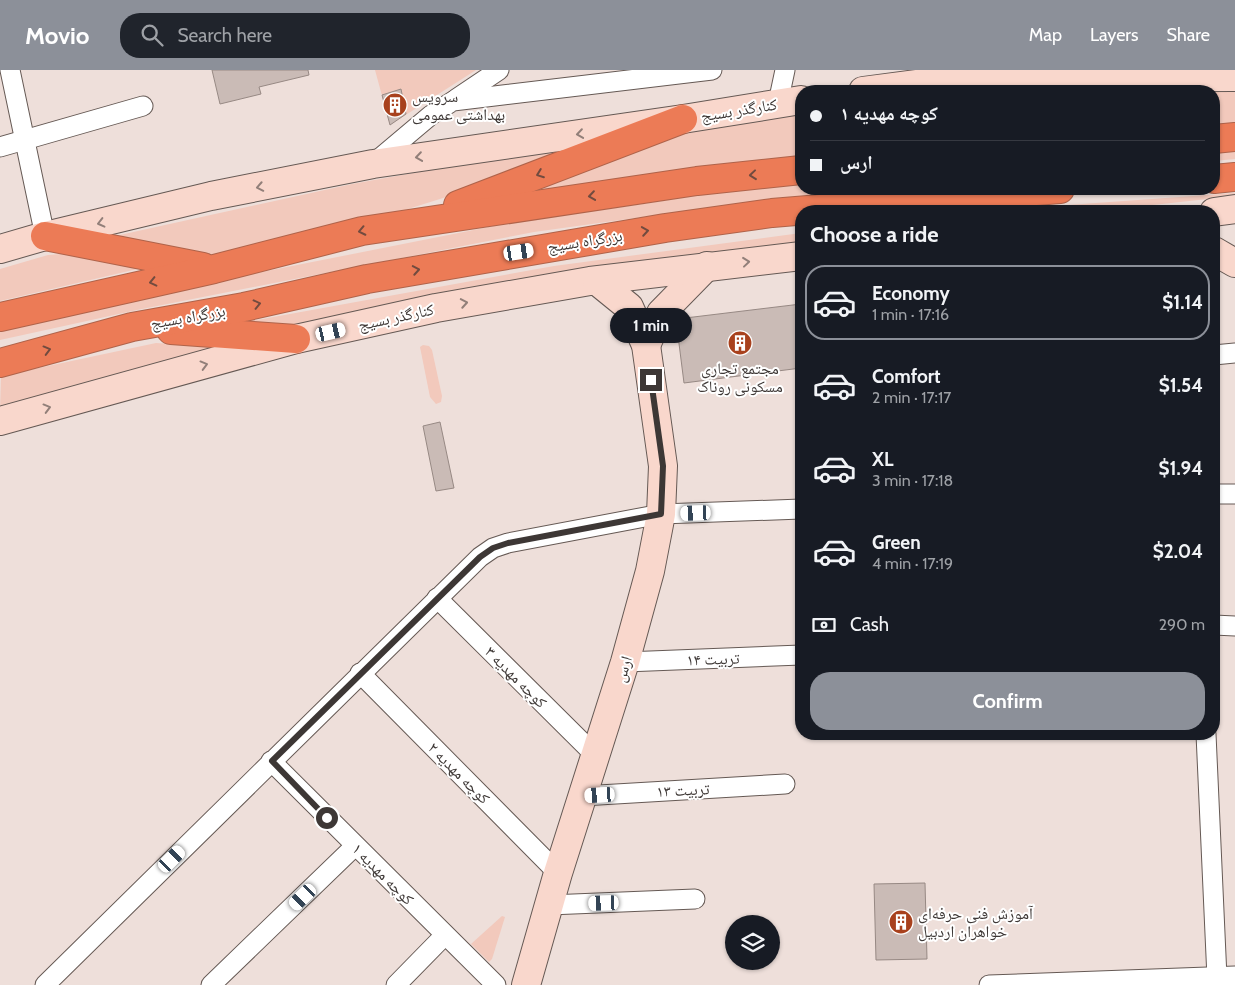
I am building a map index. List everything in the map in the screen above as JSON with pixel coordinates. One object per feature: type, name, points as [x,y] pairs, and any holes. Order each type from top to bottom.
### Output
[{"type":"highway","points":[[409,224],[683,119]]},
{"type":"highway","points":[[1220,139],[1235,138]]},
{"type":"highway","points":[[0,317],[214,269],[362,231],[698,181],[795,171]]},
{"type":"highway","points":[[1220,178],[1235,177]]},
{"type":"highway","name":"بزرگراه بسیج","points":[[868,205],[988,195]]},
{"type":"highway","name":"بزرگراه بسیج","points":[[0,363],[132,327],[244,307],[368,278],[665,228],[795,211]]},
{"type":"highway","points":[[772,213],[795,216]]},
{"type":"highway","points":[[45,236],[214,269]]},
{"type":"highway","points":[[132,327],[296,339]]},
{"type":"main road","points":[[898,85],[961,74],[1235,77]]},
{"type":"main road","name":"کنارگذر بسیج","points":[[0,249],[45,236],[211,196],[374,164],[683,119],[790,101]]},
{"type":"main road","points":[[1220,211],[1235,209]]},
{"type":"main road","points":[[1220,254],[1235,263]]},
{"type":"main road","name":"کنارگذر بسیج","points":[[0,421],[296,339],[436,308],[597,281],[795,257]]},
{"type":"main road","points":[[646,345],[661,313],[707,266]]},
{"type":"main road","name":"ارس","points":[[526,985],[582,796],[626,662],[650,571],[661,514],[663,466],[646,345],[629,307],[597,281]]},
{"type":"street","points":[[374,164],[431,115],[498,70]]},
{"type":"street","points":[[453,101],[712,70]]},
{"type":"street","points":[[785,70],[790,101]]},
{"type":"street","points":[[11,73],[45,236]]},
{"type":"street","points":[[0,147],[143,106]]},
{"type":"street","points":[[1220,354],[1235,353]]},
{"type":"street","points":[[1220,494],[1235,494]]},
{"type":"street","points":[[45,985],[360,673],[480,557],[493,548],[508,543],[661,514],[795,509]]},
{"type":"street","name":"کوچه مهدیه ۳","points":[[437,598],[595,755]]},
{"type":"street","points":[[1220,625],[1235,626]]},
{"type":"street","name":"تربیت ۱۴","points":[[626,662],[795,656]]},
{"type":"street","name":"کوچه مهدیه ۲","points":[[360,673],[558,874]]},
{"type":"street","points":[[989,985],[1226,977],[1206,740]]},
{"type":"street","name":"کوچه مهدیه ۱","points":[[272,761],[445,935],[481,978],[496,985]]},
{"type":"street","name":"تربیت ۱۳","points":[[582,796],[785,784]]},
{"type":"street","points":[[211,985],[355,846]]},
{"type":"street","points":[[549,905],[695,900]]},
{"type":"street","points":[[396,985],[445,935]]},
{"type":"shaded area","points":[[375,70],[476,70],[390,125]]},
{"type":"shaded area","points":[[1235,76],[1235,128],[1220,129],[1220,85],[1077,85]]},
{"type":"shaded area","points":[[795,112],[795,164],[514,195],[655,135]]},
{"type":"shaded area","points":[[597,140],[507,178],[376,219],[211,256],[106,238],[352,184]]},
{"type":"shaded area","points":[[1235,148],[1235,159],[1220,160],[1220,149]]},
{"type":"shaded area","points":[[795,184],[795,195],[822,195],[751,202],[534,232],[137,310],[0,340],[0,329],[141,296],[514,222],[743,188]]},
{"type":"shaded area","points":[[1235,193],[1235,196],[1153,205],[1068,205],[1220,195]]},
{"type":"shaded area","points":[[795,234],[795,248],[297,332],[234,324],[554,266]]},
{"type":"shaded area","points":[[86,252],[142,268],[0,301],[0,269],[48,255]]},
{"type":"shaded area","points":[[156,343],[233,348],[0,412],[1,376]]},
{"type":"shaded area","points":[[423,345],[429,346],[432,350],[442,396],[441,402],[436,404],[430,397],[420,347]]},
{"type":"shaded area","points":[[502,916],[505,917],[492,959],[489,962],[471,944]]},
{"type":"building","points":[[212,70],[308,70],[309,75],[259,87],[261,94],[220,104]]},
{"type":"building","name":"سرویس بهداشتی عمومی","points":[[401,89],[406,114],[390,125],[382,95]]},
{"type":"building","name":"مجتمع تجاری مسکونی روناک","points":[[795,305],[795,369],[684,383],[677,319]]},
{"type":"building","points":[[440,422],[454,488],[436,491],[423,426]]},
{"type":"building","name":"آموزش فنی حرفه‌ای خواهران اردبیل","points":[[925,883],[927,959],[876,960],[874,884]]},
{"type":"place","name":"سرویس بهداشتی عمومی","points":[[395,105]]},
{"type":"place","name":"مجتمع تجاری مسکونی روناک","points":[[740,343]]},
{"type":"place","name":"آموزش فنی حرفه‌ای خواهران اردبیل","points":[[901,922]]},
{"type":"route","points":[[327,818],[272,761],[480,557],[493,548],[508,543],[661,514],[663,466],[651,380]]}]
